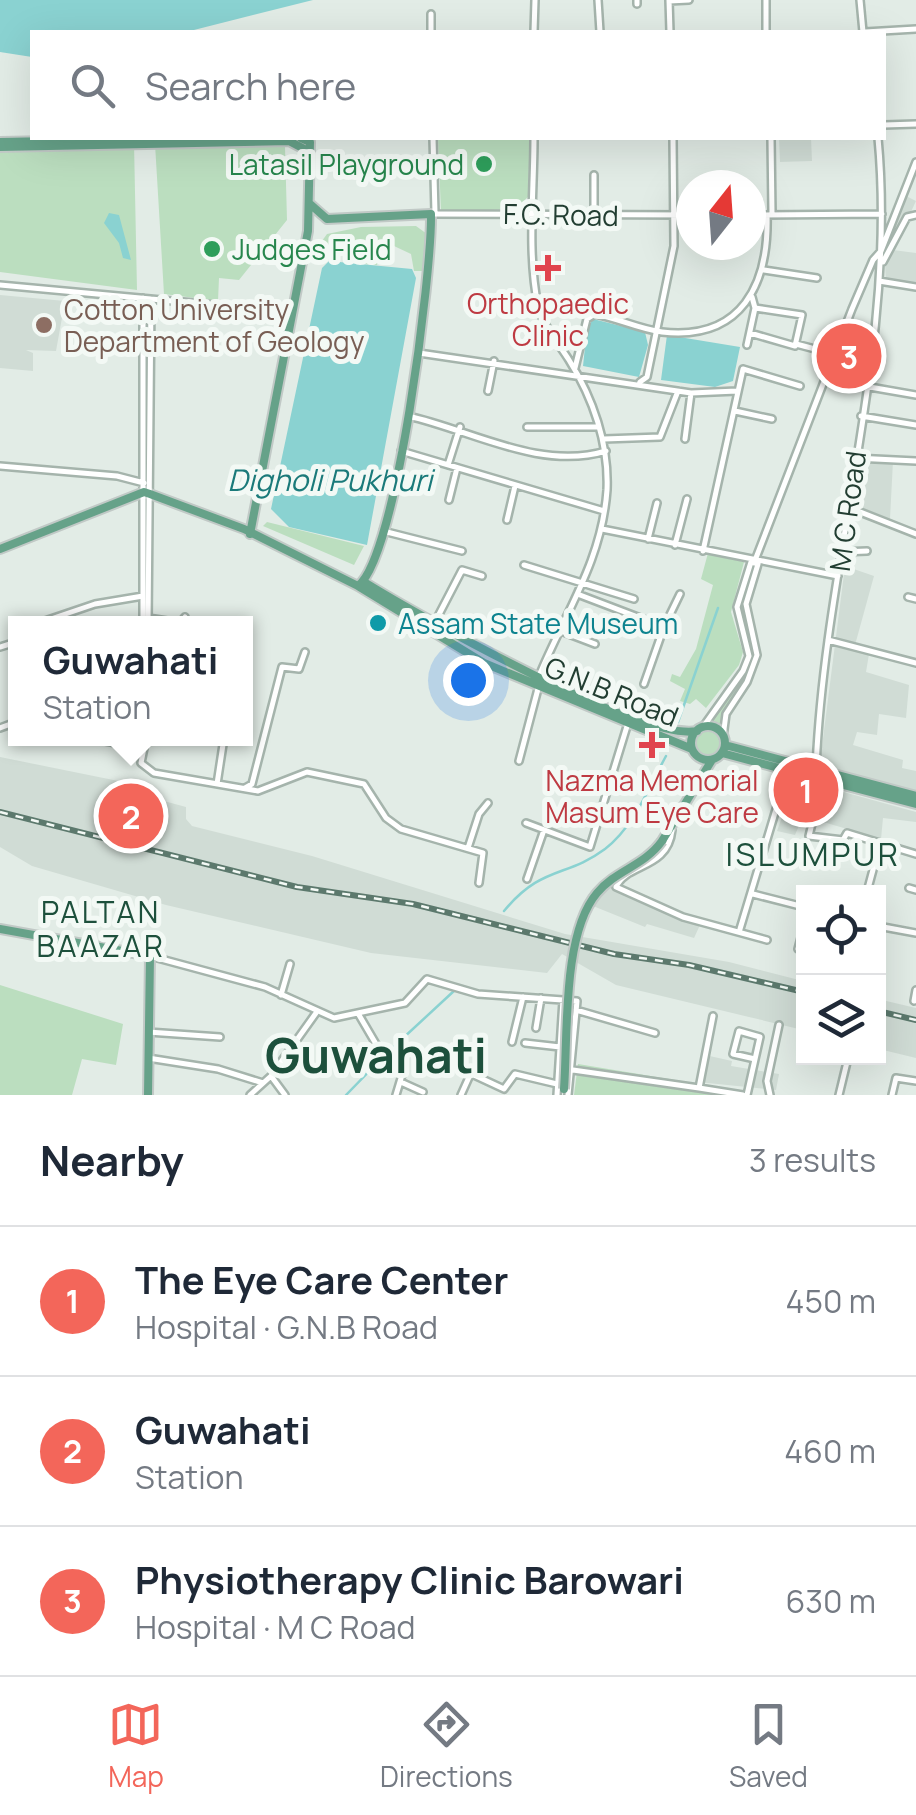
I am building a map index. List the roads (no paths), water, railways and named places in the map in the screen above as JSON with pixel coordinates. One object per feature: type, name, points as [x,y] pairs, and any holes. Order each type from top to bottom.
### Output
[{"type":"main road","points":[[0,145],[150,140]]},
{"type":"main road","points":[[0,145],[252,140]]},
{"type":"main road","points":[[249,530],[308,231],[310,152],[304,140]]},
{"type":"main road","points":[[310,204],[327,219]]},
{"type":"main road","points":[[0,549],[146,490],[249,530],[361,584],[383,530],[408,416],[433,214],[327,219],[308,231]]},
{"type":"main road","name":"G.N.B Road","points":[[361,584],[538,682],[712,760]]},
{"type":"main road","name":"G.N.B Road","points":[[361,584],[484,663],[680,732],[714,728],[724,745]]},
{"type":"main road","points":[[698,782],[695,753],[700,729]]},
{"type":"main road","points":[[562,1092],[571,982],[583,916],[598,891],[645,862],[724,745]]},
{"type":"main road","points":[[724,745],[916,796]]},
{"type":"main road","points":[[724,745],[793,771],[916,804]]},
{"type":"main road","points":[[0,930],[150,956],[148,1095]]},
{"type":"street","points":[[534,30],[535,0]]},
{"type":"street","points":[[598,0],[600,30]]},
{"type":"street","points":[[670,30],[669,0],[689,0]]},
{"type":"street","points":[[766,0],[766,30]]},
{"type":"street","points":[[860,0],[864,30]]},
{"type":"street","points":[[431,14],[431,30]]},
{"type":"street","points":[[886,30],[916,28]]},
{"type":"street","points":[[886,124],[916,124]]},
{"type":"street","points":[[433,140],[433,214]]},
{"type":"street","points":[[519,761],[538,682],[586,583],[602,530],[606,451],[576,372],[538,309],[531,213],[534,140]]},
{"type":"street","points":[[640,382],[647,377],[674,246],[673,140]]},
{"type":"street","points":[[576,372],[588,319],[595,314],[658,332],[706,331],[752,297],[764,270],[771,140]]},
{"type":"street","points":[[878,140],[882,251]]},
{"type":"street","points":[[700,729],[739,678],[749,656],[737,607],[852,309],[873,260],[882,251],[916,162]]},
{"type":"street","points":[[594,175],[594,214]]},
{"type":"street","name":"F.C. Road","points":[[433,214],[673,216]]},
{"type":"street","points":[[769,215],[882,214]]},
{"type":"street","points":[[881,264],[907,218],[916,215]]},
{"type":"street","name":"M C Road","points":[[816,771],[828,640],[850,508],[882,251]]},
{"type":"street","points":[[764,270],[816,278]]},
{"type":"street","points":[[880,281],[916,287]]},
{"type":"street","points":[[0,285],[294,312]]},
{"type":"street","points":[[748,345],[755,308],[752,297]]},
{"type":"street","points":[[142,298],[146,616]]},
{"type":"street","points":[[145,616],[151,298]]},
{"type":"street","points":[[755,308],[802,316],[796,344]]},
{"type":"street","points":[[750,333],[815,349]]},
{"type":"street","points":[[418,353],[576,372],[691,393],[737,391]]},
{"type":"street","points":[[488,391],[494,361]]},
{"type":"street","points":[[704,551],[743,369],[800,386]]},
{"type":"street","points":[[647,377],[652,385]]},
{"type":"street","points":[[864,386],[916,396]]},
{"type":"street","points":[[604,439],[660,438],[678,391]]},
{"type":"street","points":[[686,439],[691,393]]},
{"type":"street","points":[[735,410],[772,419]]},
{"type":"street","points":[[408,416],[534,452],[567,457],[606,451]]},
{"type":"street","points":[[861,416],[916,425]]},
{"type":"street","points":[[528,427],[600,427]]},
{"type":"street","points":[[448,465],[460,428]]},
{"type":"street","points":[[401,451],[604,511]]},
{"type":"street","points":[[855,458],[916,461]]},
{"type":"street","points":[[0,466],[117,476],[146,490]]},
{"type":"street","points":[[449,500],[457,468]]},
{"type":"street","points":[[508,520],[516,486]]},
{"type":"street","points":[[675,546],[687,499]]},
{"type":"street","points":[[648,540],[657,504]]},
{"type":"street","points":[[850,508],[916,534]]},
{"type":"street","points":[[383,530],[462,551]]},
{"type":"street","points":[[602,530],[754,563],[838,576]]},
{"type":"street","points":[[842,552],[867,551]]},
{"type":"street","points":[[724,745],[726,714],[747,682],[758,655],[746,604],[754,563]]},
{"type":"street","points":[[524,566],[634,599]]},
{"type":"street","points":[[433,625],[462,570],[482,576]]},
{"type":"street","points":[[644,684],[680,594]]},
{"type":"street","points":[[580,595],[664,627]]},
{"type":"street","points":[[60,616],[95,604],[143,596]]},
{"type":"street","points":[[908,596],[916,600]]},
{"type":"street","points":[[561,630],[596,644]]},
{"type":"street","points":[[828,640],[916,663]]},
{"type":"street","points":[[242,789],[252,784],[282,667],[299,669],[305,652]]},
{"type":"street","points":[[526,823],[590,846],[628,721]]},
{"type":"street","points":[[132,746],[143,748],[142,766],[150,772],[242,789],[258,791],[308,772],[364,784],[386,818],[402,829],[483,853],[478,883]]},
{"type":"street","points":[[217,784],[223,746]]},
{"type":"street","points":[[739,930],[793,771]]},
{"type":"street","points":[[588,781],[608,787]]},
{"type":"street","points":[[836,783],[826,814],[816,811],[810,836],[843,840],[847,833],[916,854]]},
{"type":"street","points":[[468,848],[479,814],[488,803]]},
{"type":"street","points":[[671,827],[672,836],[660,857],[620,879],[616,887],[683,918],[767,940]]},
{"type":"street","points":[[528,880],[544,830]]},
{"type":"street","points":[[870,885],[880,844]]},
{"type":"street","points":[[753,894],[796,905]]},
{"type":"street","points":[[886,928],[916,934]]},
{"type":"street","points":[[150,956],[281,995],[334,1018],[405,1002],[427,979],[457,988],[576,1001],[574,1070],[562,1092]]},
{"type":"street","points":[[281,995],[290,964]]},
{"type":"street","points":[[914,1001],[916,990]]},
{"type":"street","points":[[512,1042],[523,997]]},
{"type":"street","points":[[536,1028],[541,998]]},
{"type":"street","points":[[562,1092],[563,1000]]},
{"type":"street","points":[[576,1010],[656,1033]]},
{"type":"street","points":[[250,1095],[272,1076],[316,1012]]},
{"type":"street","points":[[359,1015],[402,1075],[396,1095]]},
{"type":"street","points":[[699,1088],[714,1016]]},
{"type":"street","points":[[770,1095],[768,1081],[779,1025]]},
{"type":"street","points":[[574,1070],[745,1095],[755,1059],[758,1034],[739,1031],[733,1054],[755,1059]]},
{"type":"street","points":[[148,1032],[220,1037]]},
{"type":"street","points":[[524,1043],[560,1047]]},
{"type":"street","points":[[433,1056],[504,1089],[515,1074],[562,1092]]},
{"type":"street","points":[[148,1058],[218,1069],[263,1083]]},
{"type":"street","points":[[839,1095],[846,1065]]},
{"type":"street","points":[[462,1095],[470,1075]]},
{"type":"street","points":[[272,1076],[285,1095]]},
{"type":"street","points":[[892,1095],[896,1078],[916,1082]]},
{"type":"street","points":[[402,1083],[422,1092]]},
{"type":"water","points":[[0,0],[313,0],[194,30],[30,30],[30,57],[0,52]]},
{"type":"water","points":[[109,213],[119,215],[131,260],[123,258],[119,243],[104,223]]},
{"type":"water","name":"Digholi Pukhuri","points":[[329,261],[412,269],[416,278],[367,545],[289,527],[271,509],[322,268]]},
{"type":"water","points":[[593,319],[645,332],[648,345],[639,377],[583,366],[587,328]]},
{"type":"water","points":[[667,335],[740,347],[733,381],[715,387],[661,380]]},
{"type":"waterway","points":[[678,722],[718,608]]},
{"type":"waterway","points":[[504,911],[530,886],[591,858],[615,840],[640,806],[666,756]]},
{"type":"waterway","points":[[388,1052],[455,990]]},
{"type":"waterway","points":[[346,1095],[382,1058]]},
{"type":"railway","points":[[0,812],[297,887],[413,904],[614,954],[689,965],[796,990]]},
{"type":"railway","points":[[886,1013],[916,1020]]},
{"type":"place","name":"Latasil Playground","points":[[484,164]]},
{"type":"place","name":"Judges Field","points":[[212,249]]},
{"type":"place","name":"Orthopaedic Clinic","points":[[548,268]]},
{"type":"place","name":"Cotton University Department of Geology","points":[[44,325]]},
{"type":"place","name":"Physiotherapy Clinic Barowari","points":[[849,356]]},
{"type":"place","name":"Assam State Museum","points":[[378,623]]},
{"type":"place","name":"Nazma Memorial Masum Eye Care","points":[[652,745]]},
{"type":"place","name":"The Eye Care Center","points":[[806,790]]},
{"type":"place","name":"Guwahati","points":[[131,816]]},
{"type":"district","name":"ISLUMPUR","points":[[813,854]]},
{"type":"district","name":"PALTAN BAAZAR","points":[[101,928]]},
{"type":"district","name":"Guwahati","points":[[376,1054]]}]
